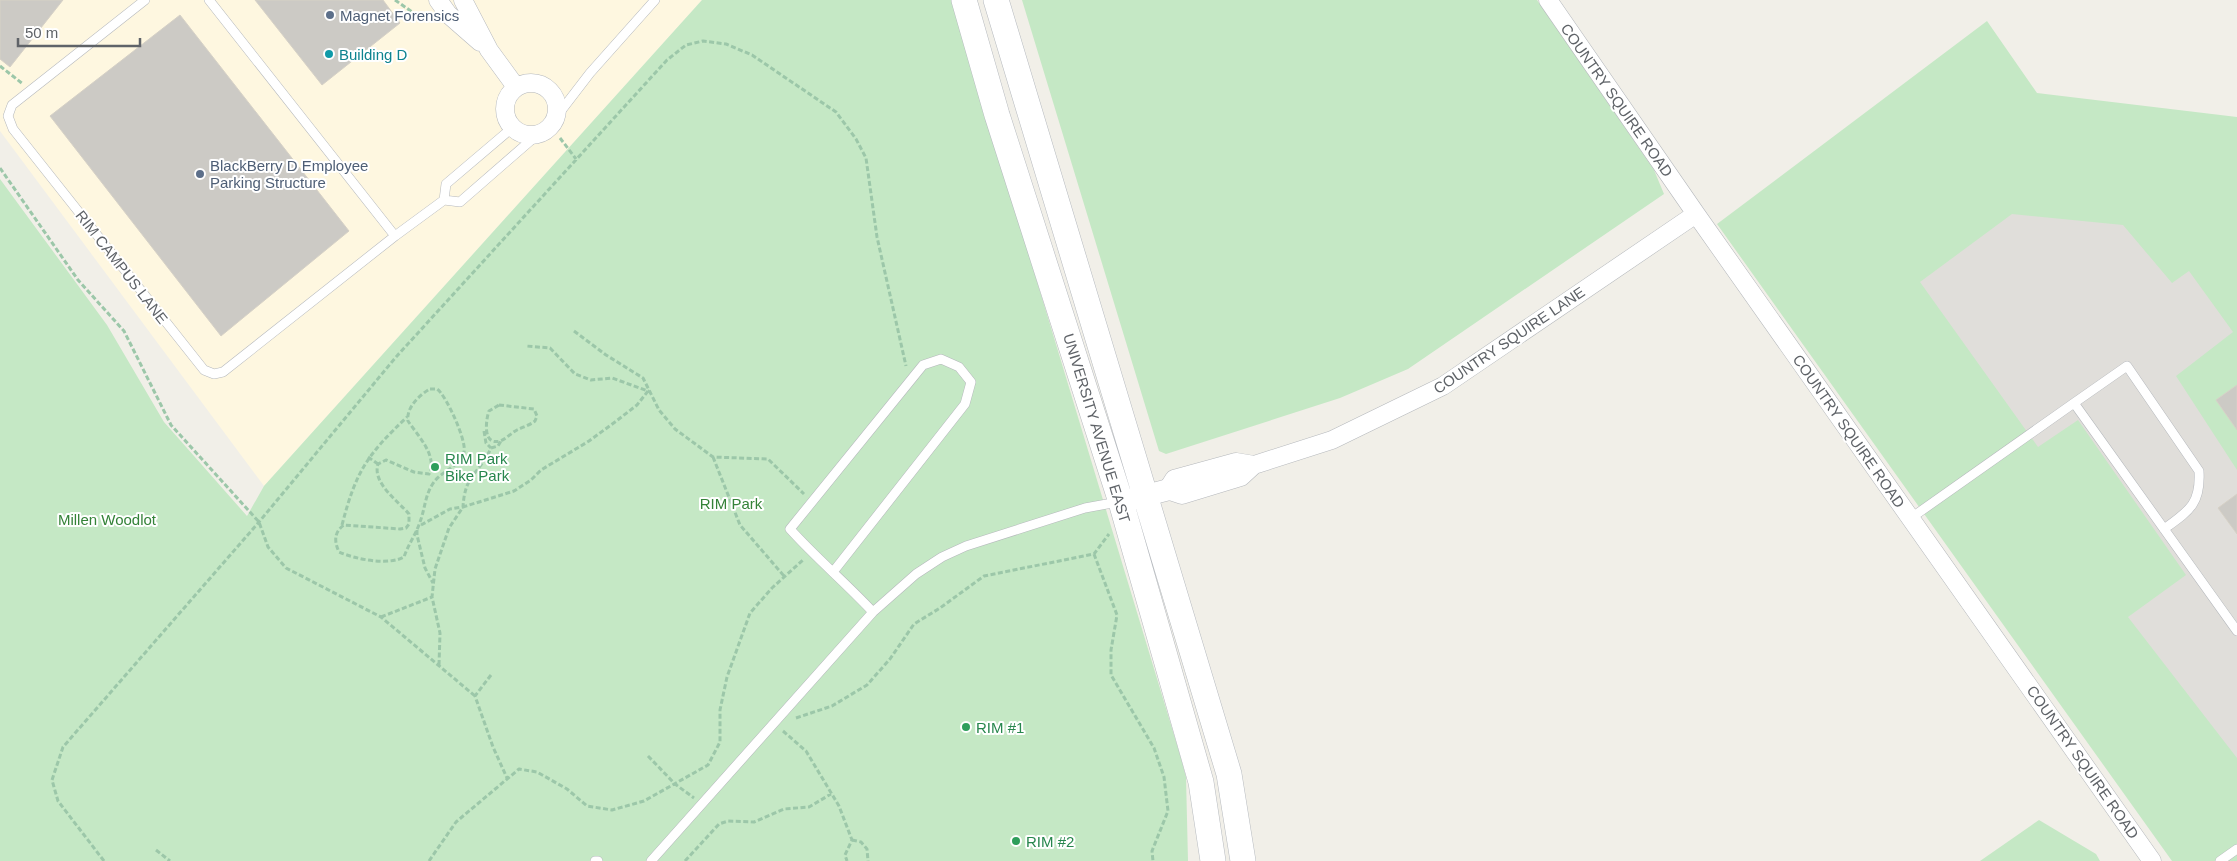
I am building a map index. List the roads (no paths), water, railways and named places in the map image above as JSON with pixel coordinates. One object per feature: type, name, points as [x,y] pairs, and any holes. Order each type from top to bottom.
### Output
[{"type":"main road","name":"UNIVERSITY AVENUE EAST","points":[[964,0],[997,115],[1121,502],[1201,782],[1213,861]]},
{"type":"main road","name":"UNIVERSITY AVENUE EAST","points":[[996,0],[1156,493],[1229,774],[1243,861]]},
{"type":"street","points":[[462,0],[489,50],[516,88]]},
{"type":"street","name":"COUNTRY SQUIRE ROAD","points":[[1548,0],[1696,214],[2152,861]]},
{"type":"street","points":[[437,8],[448,14],[489,50]]},
{"type":"street","points":[[528,83],[546,87],[557,103],[557,116],[550,128],[537,136],[528,136],[512,128],[507,120],[506,102],[516,88],[528,83]]},
{"type":"street","name":"COUNTRY SQUIRE LANE","points":[[1121,502],[1156,493],[1174,479],[1236,462],[1254,465],[1332,440],[1442,386],[1696,214]]},
{"type":"lane","name":"RIM CAMPUS LANE","points":[[145,0],[12,105],[8,116],[13,129],[204,370],[214,374],[223,372],[395,236],[444,200],[460,202],[537,136]]},
{"type":"lane","points":[[209,0],[395,236]]},
{"type":"lane","points":[[557,116],[585,79],[655,0]]},
{"type":"lane","points":[[444,200],[446,184],[512,128]]},
{"type":"lane","points":[[833,572],[966,404],[971,382],[959,367],[941,359],[923,365],[790,529],[810,552],[874,612]]},
{"type":"lane","points":[[1911,518],[2127,366],[2199,471],[2200,485],[2192,508],[2164,529]]},
{"type":"lane","points":[[2074,403],[2237,631]]},
{"type":"lane","points":[[652,861],[874,612],[916,574],[966,546],[1085,508],[1121,502]]},
{"type":"lane","points":[[2220,861],[2237,849]]},
{"type":"place","name":"Magnet Forensics","points":[[330,15]]},
{"type":"place","name":"Building D","points":[[329,54]]},
{"type":"place","name":"BlackBerry D Employee Parking Structure","points":[[200,174]]},
{"type":"place","name":"RIM Park Bike Park","points":[[435,467]]},
{"type":"place","name":"RIM #1","points":[[966,727]]},
{"type":"place","name":"RIM #2","points":[[1016,841]]},
{"type":"park label","name":"RIM Park","points":[[731,503]]},
{"type":"park label","name":"Millen Woodlot","points":[[107,519]]}]
